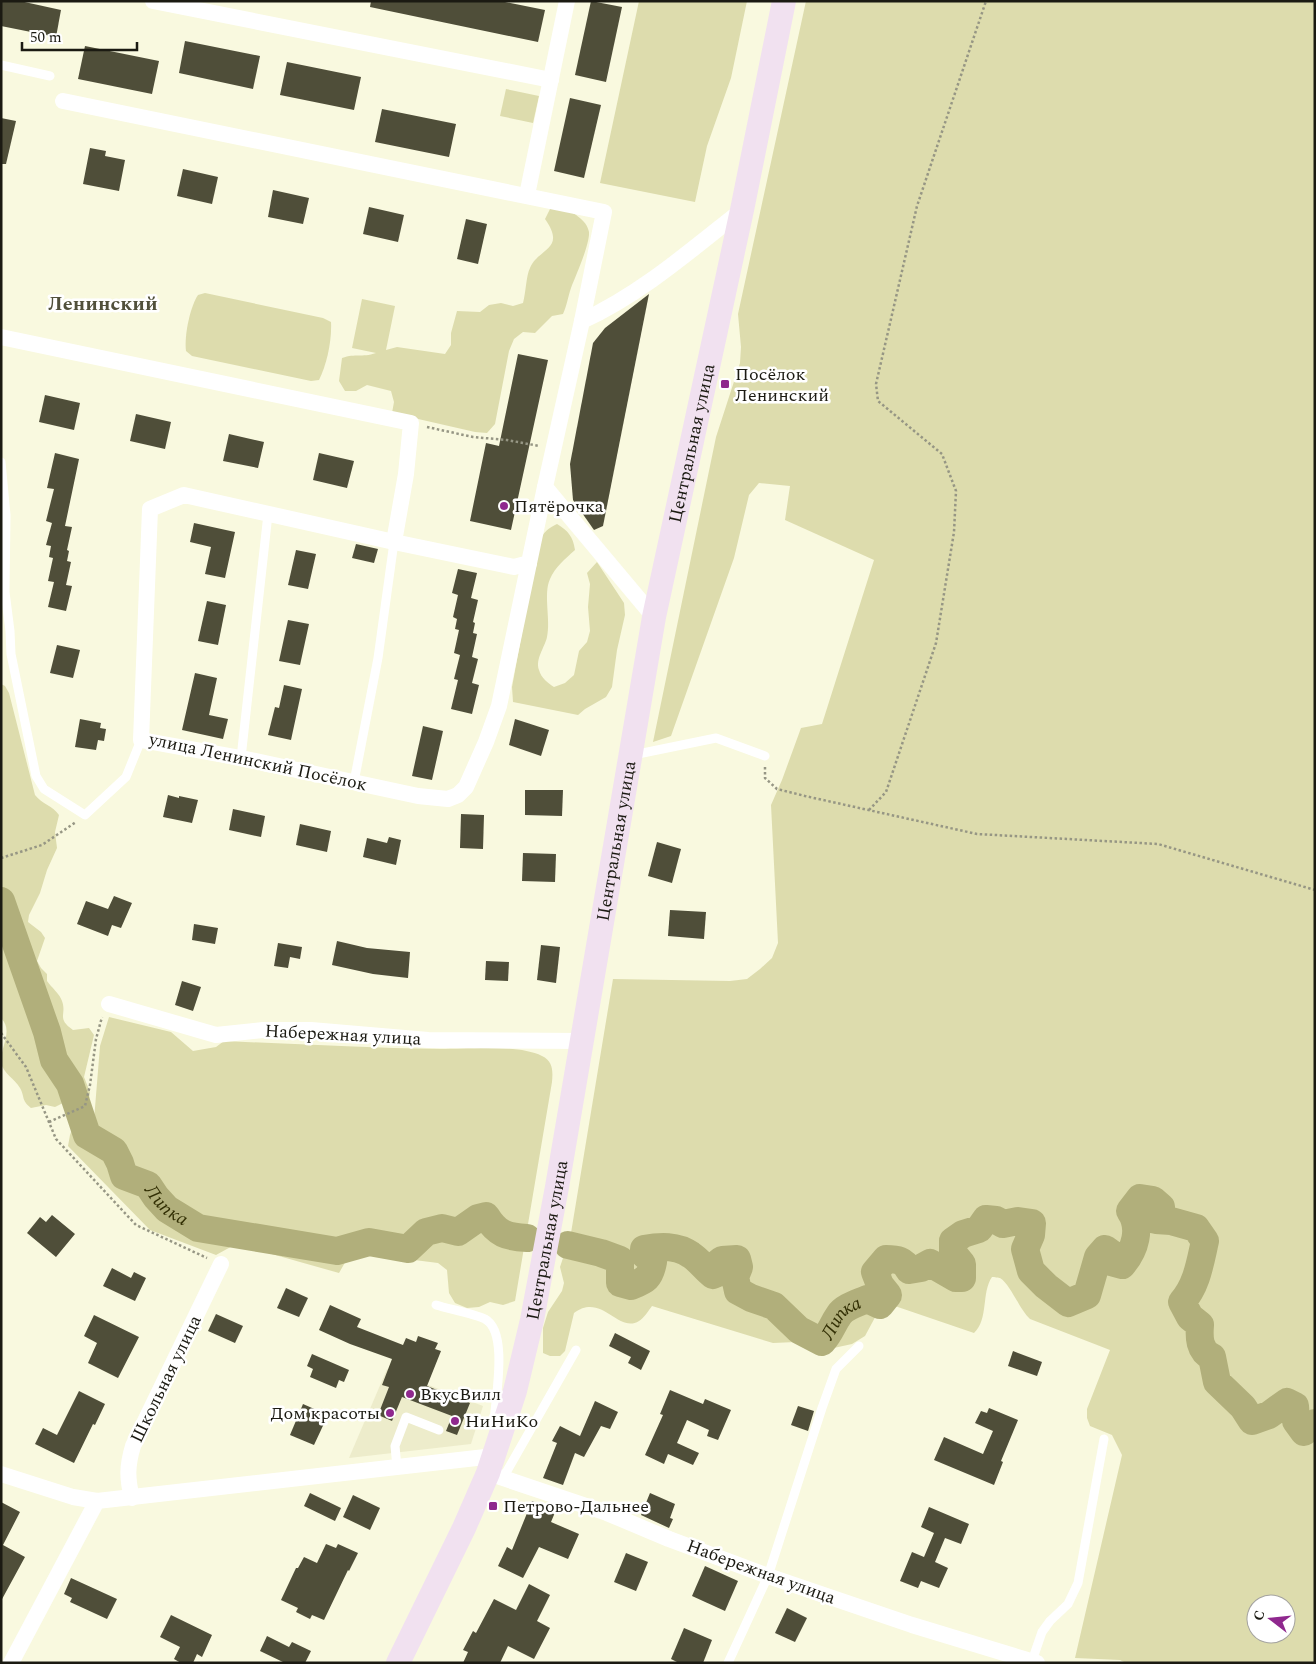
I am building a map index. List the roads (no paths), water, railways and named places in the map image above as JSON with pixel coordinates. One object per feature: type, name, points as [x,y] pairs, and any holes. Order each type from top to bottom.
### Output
[{"type":"main road","name":"Центральная улица","points":[[398,1663],[496,1460],[532,1320],[582,1041],[654,617],[742,210],[784,1]]},
{"type":"street","points":[[153,1],[551,80]]},
{"type":"street","points":[[63,101],[527,195],[567,1]]},
{"type":"street","name":"улица Ленинский Посёлок","points":[[527,195],[604,212],[500,706],[466,788],[458,795],[448,799],[418,796],[241,758],[141,740],[150,509],[184,495],[514,567],[529,563]]},
{"type":"street","points":[[582,321],[606,310],[660,273],[742,210]]},
{"type":"street","points":[[1,337],[411,423],[406,474],[394,542]]},
{"type":"street","points":[[545,487],[654,617]]},
{"type":"street","name":"Набережная улица","points":[[109,1004],[216,1035],[263,1030],[311,1030],[428,1040],[582,1041]]},
{"type":"street","name":"Школьная улица","points":[[132,1498],[128,1480],[128,1462],[133,1446],[221,1264]]},
{"type":"street","points":[[1,1474],[73,1497],[97,1501],[397,1467],[496,1460]]},
{"type":"street","name":"Набережная улица","points":[[496,1460],[607,1513],[669,1539],[768,1576],[912,1625],[1035,1662]]},
{"type":"street","points":[[11,1663],[97,1501]]},
{"type":"lane","points":[[1,65],[50,76]]},
{"type":"lane","points":[[1,462],[6,515],[5,592],[11,654],[36,776],[44,788],[85,815],[126,777],[141,740]]},
{"type":"lane","points":[[241,758],[268,514]]},
{"type":"lane","points":[[354,782],[378,658],[394,542]]},
{"type":"lane","points":[[630,756],[716,738],[765,756]]},
{"type":"lane","points":[[436,1305],[485,1319],[494,1328],[498,1345],[498,1375],[494,1423],[496,1460]]},
{"type":"lane","points":[[728,1663],[768,1576],[836,1369],[859,1346]]},
{"type":"lane","points":[[496,1460],[576,1350]]},
{"type":"lane","points":[[397,1467],[395,1446],[406,1417],[439,1430]]},
{"type":"lane","points":[[1035,1662],[1042,1632],[1050,1621],[1068,1604],[1078,1582],[1104,1439]]},
{"type":"waterway","name":"Липка","points":[[1,901],[47,1032],[54,1060],[70,1084],[87,1135],[114,1151],[124,1176],[148,1185],[167,1209],[198,1228],[337,1251],[369,1242],[408,1249],[426,1232],[442,1228],[458,1232],[478,1218],[486,1216],[499,1231],[514,1237],[527,1238]]},
{"type":"waterway","name":"Липка","points":[[568,1245],[620,1260],[620,1283],[631,1286],[644,1280],[649,1275],[653,1262],[644,1254],[644,1249],[662,1247],[680,1249],[694,1257],[713,1275],[720,1272],[717,1264],[722,1260],[737,1259],[739,1267],[735,1277],[738,1291],[774,1306],[799,1330],[822,1342],[844,1310],[867,1299],[880,1305],[888,1295],[880,1285],[875,1272],[886,1259],[900,1261],[909,1270],[921,1268],[930,1263],[956,1278],[962,1278],[962,1264],[953,1253],[953,1241],[963,1234],[979,1229],[986,1219],[996,1220],[1003,1224],[1018,1221],[1032,1223],[1031,1235],[1025,1249],[1031,1271],[1046,1286],[1068,1303],[1087,1295],[1098,1257],[1105,1249],[1112,1254],[1111,1262],[1122,1265],[1127,1259],[1135,1239],[1136,1224],[1130,1211],[1140,1198],[1153,1200],[1161,1207],[1155,1213],[1156,1220],[1171,1221],[1196,1228],[1205,1241],[1195,1281],[1182,1302],[1190,1317],[1200,1325],[1202,1347],[1212,1357],[1217,1382],[1243,1407],[1252,1421],[1269,1415],[1287,1402],[1295,1406],[1296,1421],[1304,1432],[1315,1423]]},
{"type":"place","name":"Посёлок Ленинский","points":[[725,384]]},
{"type":"place","name":"Пятёрочка","points":[[504,506]]},
{"type":"place","name":"ВкусВилл","points":[[410,1394]]},
{"type":"place","name":"Дом красоты","points":[[390,1413]]},
{"type":"place","name":"НиНиКо","points":[[455,1421]]},
{"type":"place","name":"Петрово-Дальнее","points":[[493,1506]]},
{"type":"district","name":"Ленинский","points":[[103,304]]}]
